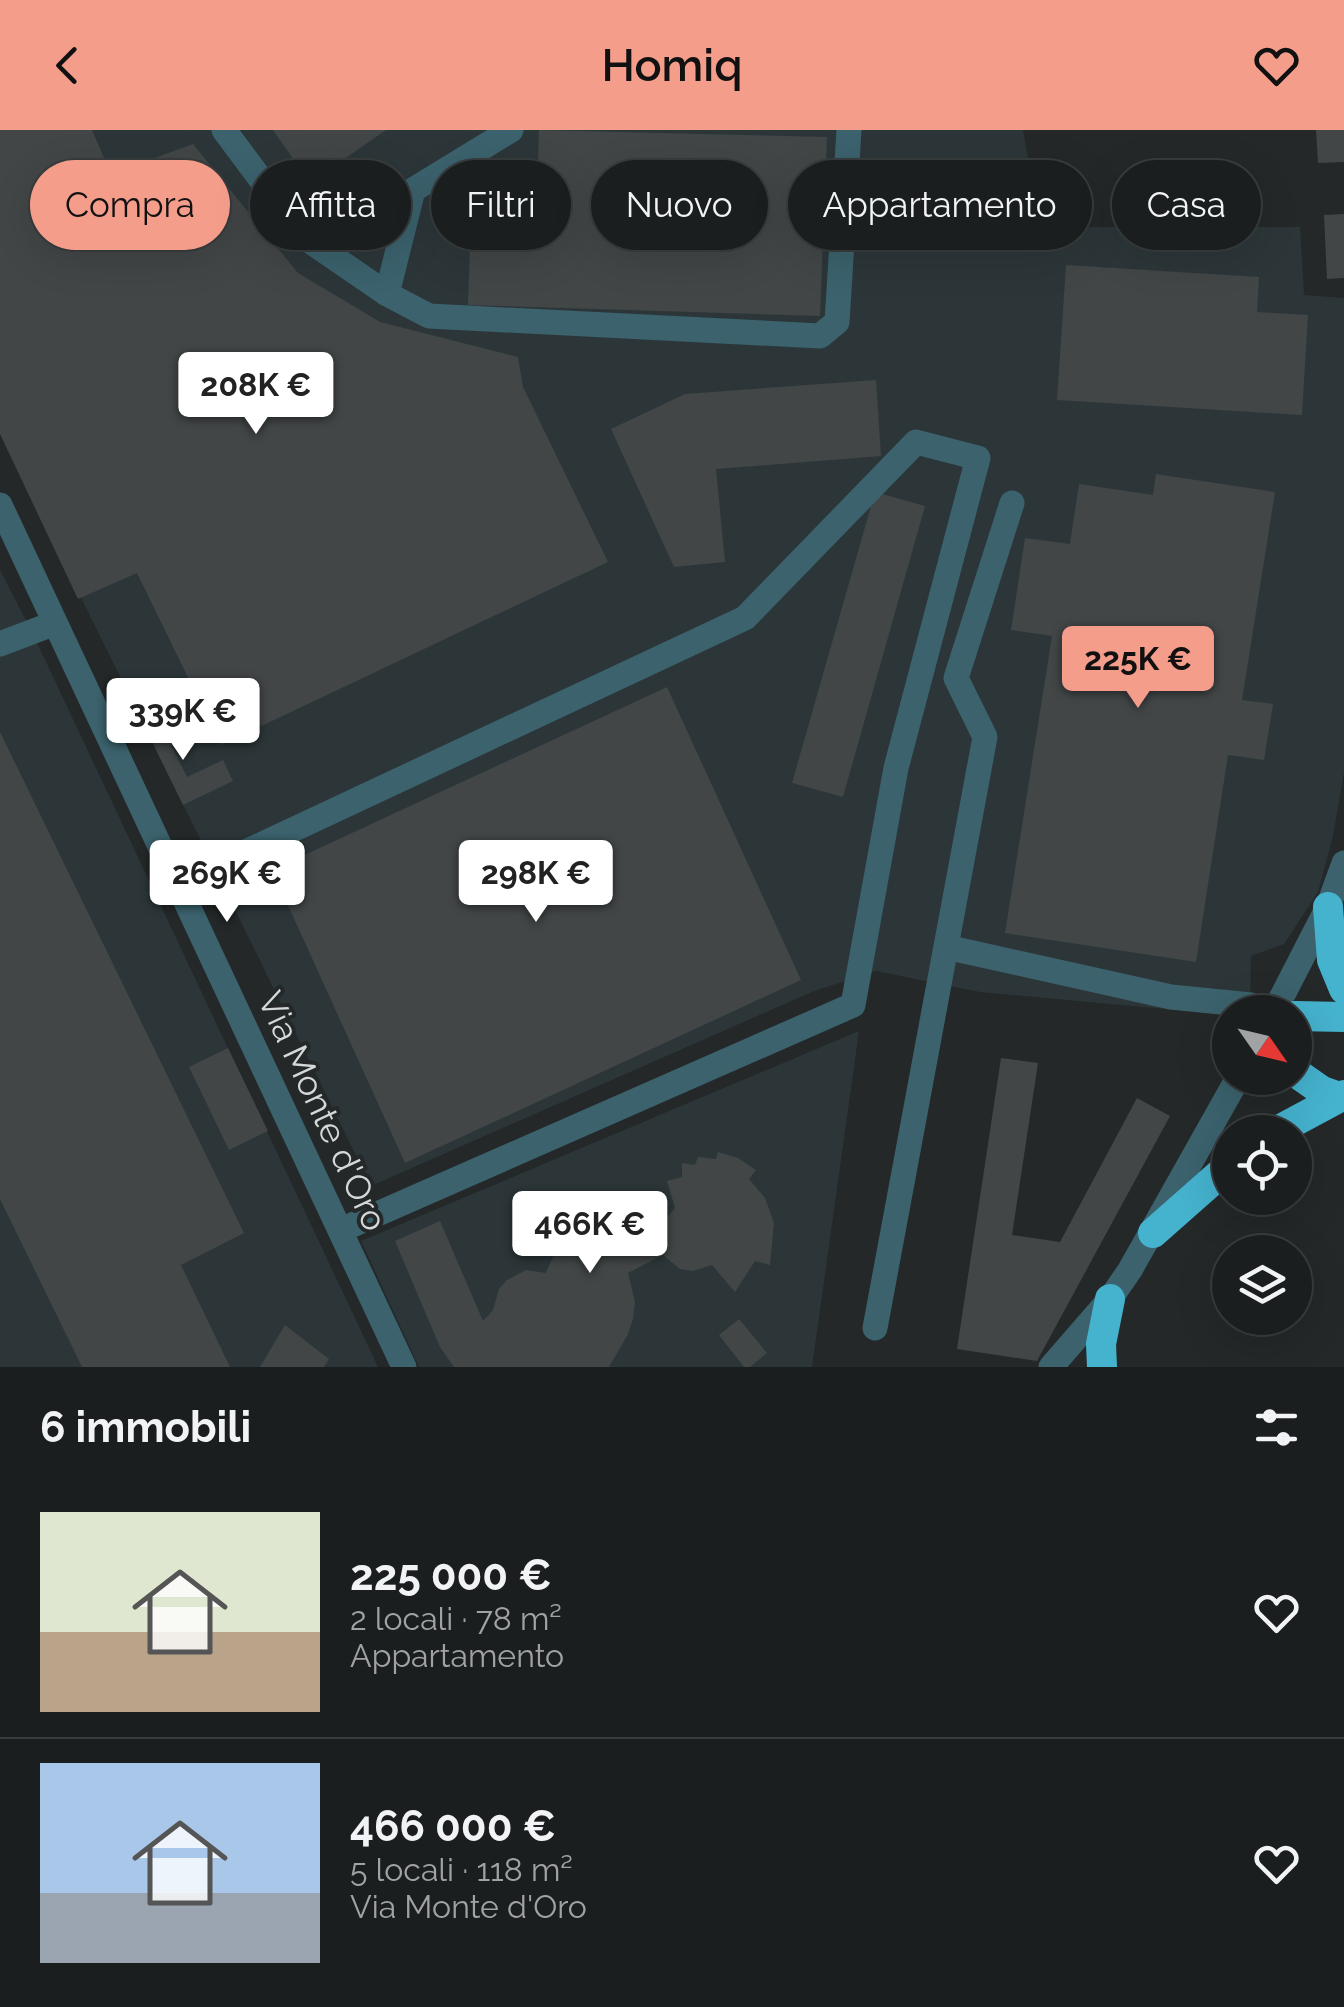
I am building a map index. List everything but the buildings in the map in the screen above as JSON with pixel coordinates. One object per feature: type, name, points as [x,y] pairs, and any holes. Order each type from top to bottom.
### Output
[{"type":"highway","points":[[1328,907],[1332,960],[1344,989]]},
{"type":"highway","points":[[1312,1016],[1344,1017]]},
{"type":"highway","points":[[1312,1084],[1342,1096]]},
{"type":"highway","points":[[1306,1115],[1342,1096]]},
{"type":"highway","points":[[1153,1233],[1212,1182]]},
{"type":"highway","points":[[1102,1367],[1101,1344],[1110,1300]]},
{"type":"street","points":[[224,130],[304,237],[387,294],[429,316],[820,336],[837,322],[848,130]]},
{"type":"street","points":[[387,294],[413,190],[511,130]]},
{"type":"street","points":[[177,884],[746,618],[916,442],[978,458],[896,768],[853,1005],[341,1230]]},
{"type":"street","points":[[875,1328],[986,738],[956,678],[1012,503]]},
{"type":"street","name":"Via Monte d'Oro","points":[[0,505],[404,1367]]},
{"type":"street","points":[[0,644],[55,623]]},
{"type":"street","points":[[1283,995],[1328,907],[1344,863]]},
{"type":"street","points":[[946,947],[1170,996],[1212,1001]]},
{"type":"street","points":[[1052,1367],[1110,1300],[1153,1233],[1229,1095]]},
{"type":"shaded area","points":[[0,130],[1023,130],[1028,160],[788,160],[788,250],[1092,250],[1092,227],[1112,227],[1112,250],[1261,250],[1261,227],[1300,227],[1304,295],[1344,298],[1344,772],[1318,892],[1284,944],[1251,956],[1250,995],[1212,995],[1212,1013],[980,992],[876,971],[814,991],[371,1186],[0,433]]},
{"type":"shaded area","points":[[0,570],[31,630],[378,1367],[0,1367]]},
{"type":"shaded area","points":[[859,1031],[812,1367],[419,1367],[361,1241]]}]
